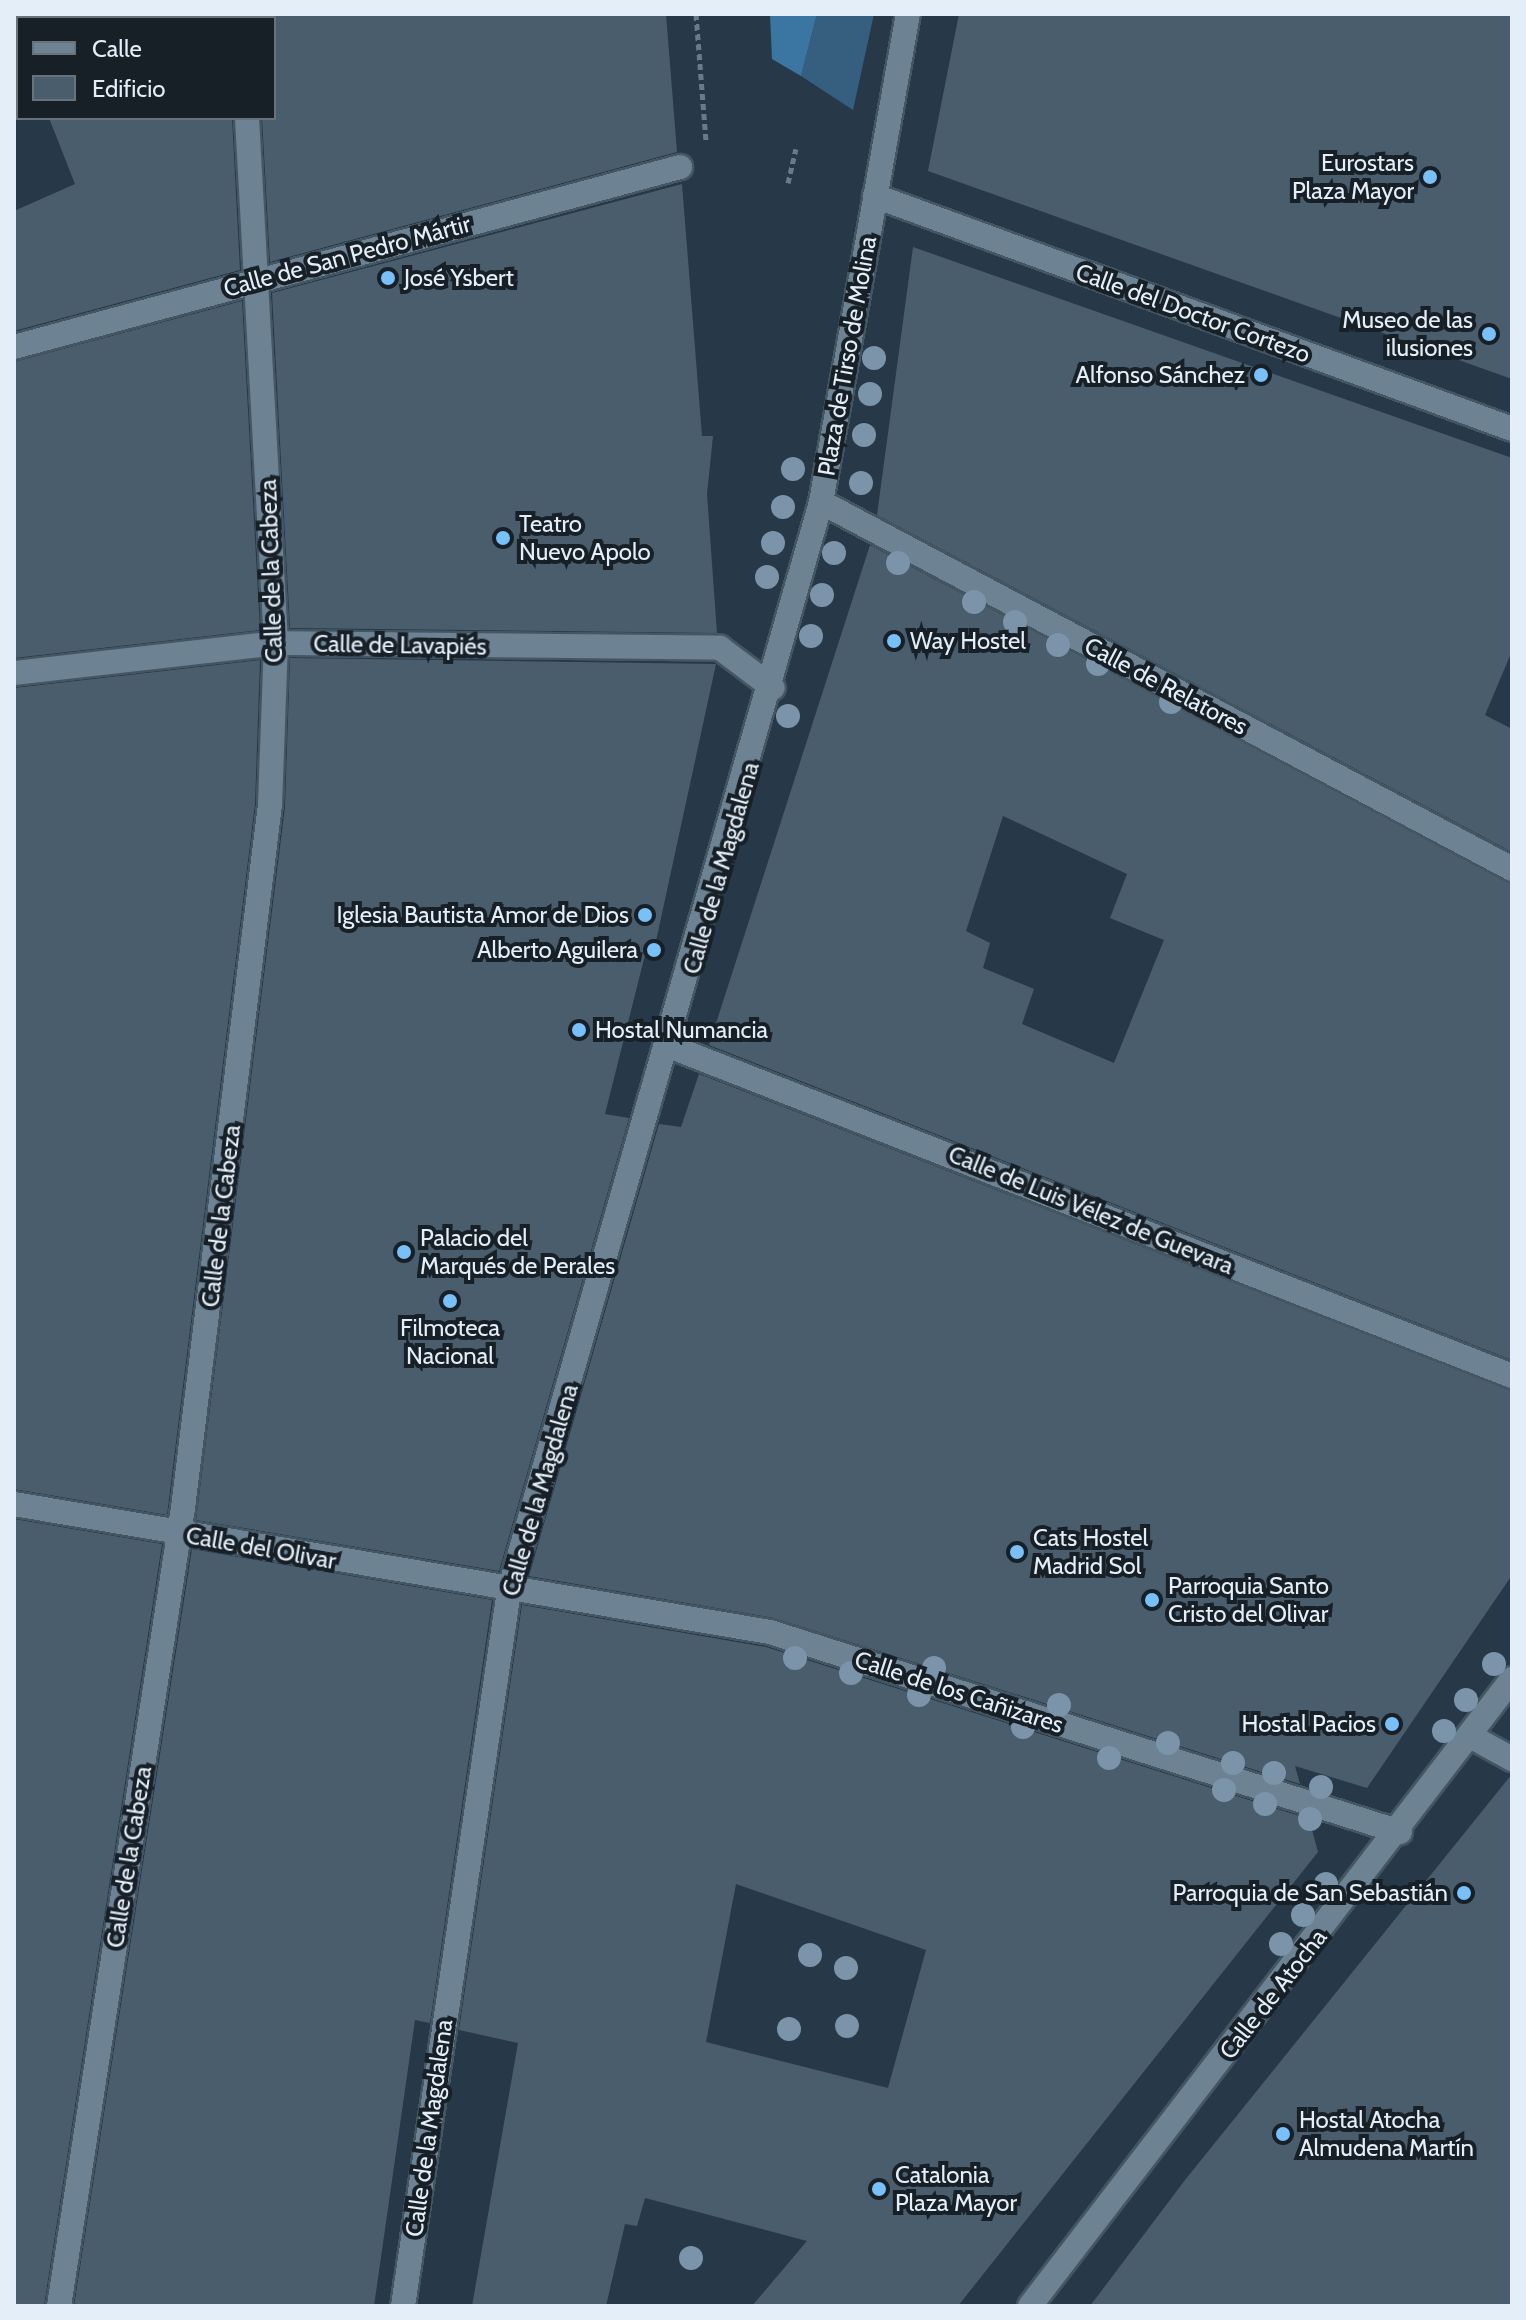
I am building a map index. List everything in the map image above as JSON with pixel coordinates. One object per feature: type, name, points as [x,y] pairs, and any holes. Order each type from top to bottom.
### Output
[{"type":"street","name":"Plaza de Tirso de Molina","points":[[772,691],[821,502],[908,14]]},
{"type":"street","name":"Calle de la Cabeza","points":[[59,2306],[179,1534],[251,992],[276,643],[247,120]]},
{"type":"street","name":"Calle de San Pedro Mártir","points":[[14,347],[680,167]]},
{"type":"street","name":"Calle del Doctor Cortezo","points":[[875,196],[1512,429]]},
{"type":"street","name":"Calle de Relatores","points":[[821,502],[1512,869]]},
{"type":"street","name":"Calle de Lavapiés","points":[[14,673],[276,643],[720,648],[743,658],[772,691]]},
{"type":"street","name":"Calle de la Magdalena","points":[[403,2306],[509,1591],[772,691]]},
{"type":"street","name":"Calle de Luis Vélez de Guevara","points":[[669,1046],[1512,1376]]},
{"type":"street","name":"Calle del Olivar","points":[[14,1504],[509,1591]]},
{"type":"street","name":"Calle de los Cañizares","points":[[509,1591],[770,1632],[1400,1832]]},
{"type":"street","name":"Calle de Atocha","points":[[1030,2306],[1400,1832],[1512,1679]]},
{"type":"street","points":[[1472,1737],[1512,1759]]},
{"type":"path","points":[[680,167],[708,159],[696,14]]},
{"type":"path","points":[[788,183],[796,149]]},
{"type":"shaded area","points":[[770,14],[817,14],[801,76],[772,59]]},
{"type":"shaded area","points":[[817,14],[874,14],[853,110],[801,76]]},
{"type":"building","points":[[666,14],[677,152],[270,262],[262,120],[276,120],[274,16]]},
{"type":"building","points":[[959,14],[1512,14],[1512,379],[928,171]]},
{"type":"building","points":[[50,120],[232,120],[240,270],[14,331],[14,211],[75,184]]},
{"type":"building","points":[[682,184],[702,436],[713,436],[707,494],[717,633],[290,628],[272,293]]},
{"type":"building","points":[[913,247],[1512,458],[1512,651],[1485,715],[1512,729],[1512,852],[877,515]]},
{"type":"building","points":[[242,301],[260,630],[14,658],[14,362]]},
{"type":"building","points":[[870,545],[1512,884],[1512,1360],[709,1045]],"holes":[[[1003,816],[1127,874],[1110,918],[1164,940],[1114,1063],[1022,1024],[1034,989],[983,968],[990,943],[966,931]]]},
{"type":"building","points":[[290,658],[716,664],[653,955],[645,955],[605,1114],[629,1118],[499,1571],[196,1520],[285,807]]},
{"type":"building","points":[[260,660],[255,804],[167,1515],[14,1489],[14,688]]},
{"type":"building","points":[[699,1074],[1512,1391],[1512,1575],[1367,1788],[1295,1766],[1300,1784],[774,1618],[529,1576],[659,1124],[681,1127]]},
{"type":"building","points":[[14,1519],[162,1544],[44,2306],[14,2306]]},
{"type":"building","points":[[192,1549],[492,1600],[430,2023],[415,2020],[374,2306],[74,2306]]},
{"type":"building","points":[[522,1605],[766,1647],[1309,1819],[1318,1852],[958,2306],[752,2306],[807,2241],[645,2198],[637,2226],[625,2224],[606,2306],[472,2306],[518,2043],[459,2030]],"holes":[[[736,1884],[926,1950],[888,2088],[706,2042]]]},
{"type":"building","points":[[1512,1774],[1512,2306],[1090,2306],[1185,2180]]},
{"type":"place","name":"Eurostars Plaza Mayor","points":[[1430,177]]},
{"type":"place","name":"José Ysbert","points":[[388,278]]},
{"type":"place","name":"Museo de las ilusiones","points":[[1489,334]]},
{"type":"place","name":"Alfonso Sánchez","points":[[1261,375]]},
{"type":"place","name":"Teatro Nuevo Apolo","points":[[503,538]]},
{"type":"place","name":"Way Hostel","points":[[894,641]]},
{"type":"place","name":"Iglesia Bautista Amor de Dios","points":[[645,915]]},
{"type":"place","name":"Alberto Aguilera","points":[[654,950]]},
{"type":"place","name":"Hostal Numancia","points":[[579,1030]]},
{"type":"place","name":"Palacio del Marqués de Perales","points":[[404,1252]]},
{"type":"place","name":"Filmoteca Nacional","points":[[450,1301]]},
{"type":"place","name":"Cats Hostel Madrid Sol","points":[[1017,1552]]},
{"type":"place","name":"Parroquia Santo Cristo del Olivar","points":[[1152,1600]]},
{"type":"place","name":"Hostal Pacios","points":[[1392,1724]]},
{"type":"place","name":"Parroquia de San Sebastián","points":[[1464,1893]]},
{"type":"place","name":"Hostal Atocha Almudena Martín","points":[[1283,2134]]},
{"type":"place","name":"Catalonia Plaza Mayor","points":[[879,2189]]}]
